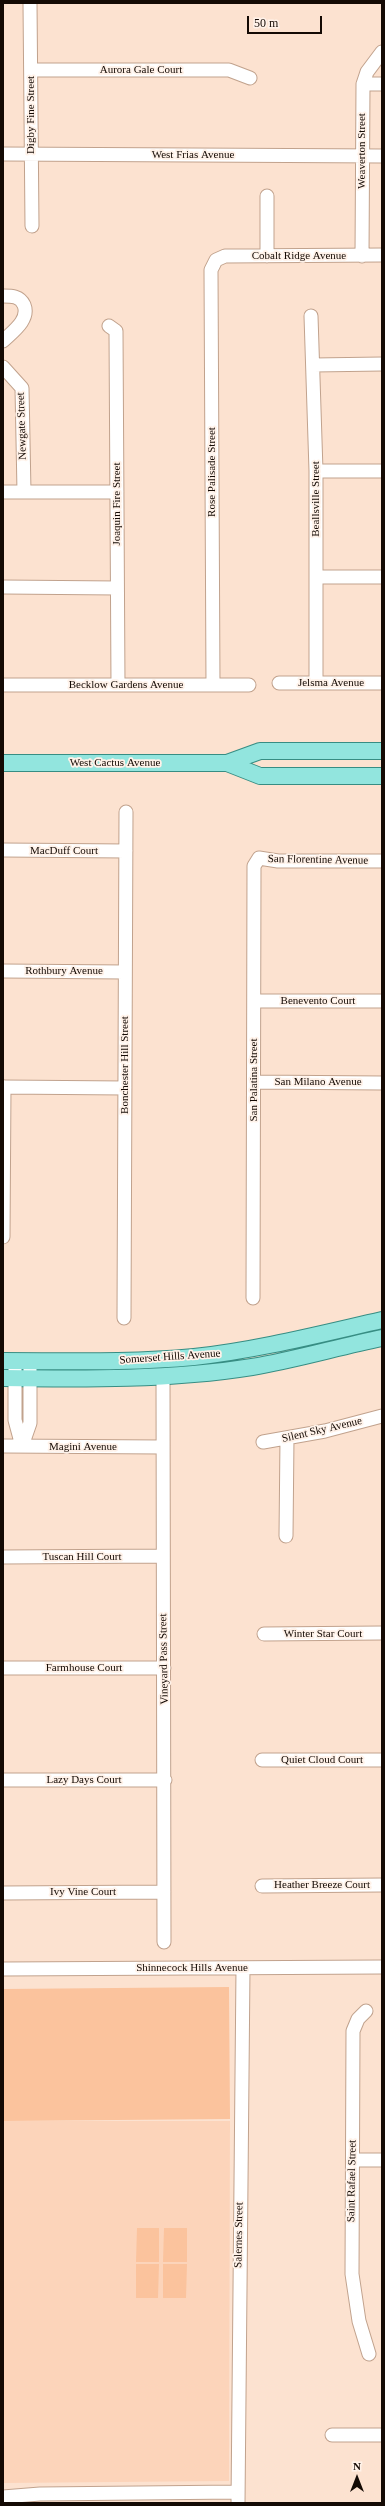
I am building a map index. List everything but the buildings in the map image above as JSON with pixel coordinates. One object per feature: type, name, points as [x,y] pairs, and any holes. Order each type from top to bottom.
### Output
[{"type":"main road","name":"West Cactus Avenue","points":[[3,763],[226,763],[260,751],[382,751]]},
{"type":"main road","name":"West Cactus Avenue","points":[[226,763],[260,776],[382,776]]},
{"type":"main road","name":"Somerset Hills Avenue","points":[[16,1361],[194,1357],[273,1344],[382,1320]]},
{"type":"main road","name":"Somerset Hills Avenue","points":[[16,1378],[163,1376],[251,1367],[382,1338]]},
{"type":"street","name":"Digby Fine Street","points":[[30,3],[32,226]]},
{"type":"street","name":"Weaverton Street","points":[[362,256],[363,84],[367,72],[382,52]]},
{"type":"street","name":"Aurora Gale Court","points":[[31,70],[229,70],[250,78]]},
{"type":"street","points":[[363,84],[382,84]]},
{"type":"street","name":"West Frias Avenue","points":[[3,154],[382,156]]},
{"type":"street","points":[[267,196],[267,256]]},
{"type":"street","name":"Cobalt Ridge Avenue","points":[[216,260],[225,256],[382,255]]},
{"type":"street","name":"Rose Palisade Street","points":[[213,685],[211,270],[216,260]]},
{"type":"street","points":[[3,296],[15,296],[22,301],[26,310],[22,322],[3,341]]},
{"type":"street","name":"Beallsville Street","points":[[312,316],[316,471],[316,683]]},
{"type":"street","name":"Joaquin Fire Street","points":[[109,326],[116,331],[118,685]]},
{"type":"street","points":[[314,365],[382,364]]},
{"type":"street","name":"Newgate Street","points":[[3,367],[22,388],[24,492]]},
{"type":"street","points":[[316,471],[382,471]]},
{"type":"street","points":[[3,492],[117,492]]},
{"type":"street","points":[[316,576],[382,577]]},
{"type":"street","points":[[3,587],[118,588]]},
{"type":"street","name":"Jelsma Avenue","points":[[280,683],[382,683]]},
{"type":"street","name":"Becklow Gardens Avenue","points":[[3,685],[249,685]]},
{"type":"street","name":"Bonchester Hill Street","points":[[124,1318],[126,812]]},
{"type":"street","name":"MacDuff Court","points":[[3,850],[126,851]]},
{"type":"street","name":"San Florentine Avenue","points":[[257,862],[260,858],[278,861],[382,861]]},
{"type":"street","name":"San Palatina Street","points":[[253,1298],[253,870],[257,862]]},
{"type":"street","name":"Rothbury Avenue","points":[[3,971],[125,972]]},
{"type":"street","name":"Benevento Court","points":[[254,1002],[382,1001]]},
{"type":"street","name":"San Milano Avenue","points":[[254,1082],[382,1083]]},
{"type":"street","points":[[3,1236],[4,1087],[125,1088]]},
{"type":"street","points":[[16,1361],[15,1420],[22,1446]]},
{"type":"street","name":"Vineyard Pass Street","points":[[163,1376],[162,1556],[165,1780],[164,1942]]},
{"type":"street","name":"Silent Sky Avenue","points":[[263,1442],[287,1438],[382,1416]]},
{"type":"street","points":[[286,1536],[287,1438]]},
{"type":"street","name":"Magini Avenue","points":[[3,1446],[162,1447]]},
{"type":"street","name":"Tuscan Hill Court","points":[[3,1557],[162,1556]]},
{"type":"street","name":"Winter Star Court","points":[[264,1634],[382,1633]]},
{"type":"street","name":"Farmhouse Court","points":[[3,1668],[164,1668]]},
{"type":"street","name":"Quiet Cloud Court","points":[[262,1760],[382,1760]]},
{"type":"street","name":"Lazy Days Court","points":[[3,1780],[165,1780]]},
{"type":"street","name":"Heather Breeze Court","points":[[262,1886],[382,1885]]},
{"type":"street","name":"Ivy Vine Court","points":[[3,1893],[164,1892]]},
{"type":"street","name":"Shinnecock Hills Avenue","points":[[3,1969],[382,1967]]},
{"type":"street","name":"Salernes Street","points":[[237,2498],[243,1968]]},
{"type":"street","name":"Saint Rafael Street","points":[[366,2011],[358,2019],[353,2031],[352,2274],[359,2321],[369,2354]]},
{"type":"street","points":[[353,2160],[382,2160]]},
{"type":"street","points":[[332,2436],[382,2435]]},
{"type":"street","points":[[3,2497],[33,2494],[237,2498]]},
{"type":"shaded area","points":[[229,1987],[230,2119],[3,2121],[3,1989]]},
{"type":"shaded area","points":[[3,2121],[230,2121],[229,2481],[3,2483]]},
{"type":"shaded area","points":[[137,2228],[159,2228],[159,2262],[136,2262]]},
{"type":"shaded area","points":[[164,2228],[187,2228],[187,2262],[163,2262]]},
{"type":"shaded area","points":[[136,2264],[159,2264],[158,2298],[136,2298]]},
{"type":"shaded area","points":[[163,2264],[187,2264],[186,2298],[163,2298]]}]
